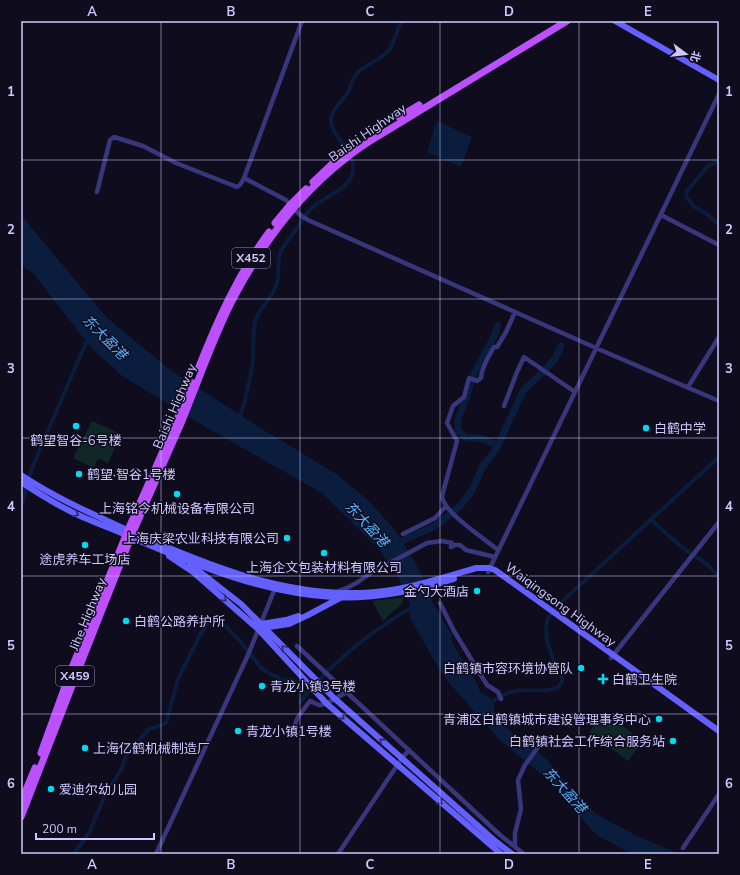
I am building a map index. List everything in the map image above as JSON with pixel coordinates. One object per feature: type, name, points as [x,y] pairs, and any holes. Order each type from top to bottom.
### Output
[{"type":"main road","name":"Baishi Highway","points":[[129,533],[179,420],[223,310],[242,273],[260,244],[324,171],[408,112],[558,21]]},
{"type":"main road","name":"Baishi Highway","points":[[356,148],[567,21]]},
{"type":"main road","points":[[614,21],[719,80]]},
{"type":"main road","name":"Waiqingsong Highway","points":[[21,475],[31,485],[77,514],[129,533],[180,557],[247,581],[276,587]]},
{"type":"main road","name":"Waiqingsong Highway","points":[[21,482],[31,485]]},
{"type":"main road","name":"Jihe Highway","points":[[21,802],[74,663],[129,533]]},
{"type":"main road","name":"Jihe Highway","points":[[21,816],[129,533]]},
{"type":"main road","name":"Waiqingsong Highway","points":[[160,547],[276,587],[304,595],[363,597],[434,582],[476,568],[500,573],[719,736]]},
{"type":"main road","name":"Waiqingsong Highway","points":[[160,547],[261,627],[334,698],[495,841],[512,854]]},
{"type":"main road","name":"Waiqingsong Highway","points":[[180,557],[216,583],[241,604],[305,681],[327,704],[492,848],[501,854]]},
{"type":"main road","points":[[261,627],[304,614],[338,595]]},
{"type":"main road","name":"Waiqingsong Highway","points":[[612,657],[719,731]]},
{"type":"street","points":[[98,192],[112,138],[116,137],[143,146],[169,158],[176,163],[239,187],[244,178],[302,21]]},
{"type":"street","points":[[488,570],[576,392],[719,94]]},
{"type":"street","points":[[244,178],[286,200],[300,215],[308,220],[719,401]]},
{"type":"street","points":[[661,215],[719,245]]},
{"type":"street","points":[[498,550],[455,516],[442,500],[442,496],[457,441],[447,423],[453,406],[464,397],[469,378],[477,381],[481,378],[481,373],[487,360],[494,347],[497,347],[501,342],[514,312]]},
{"type":"street","points":[[688,387],[719,337]]},
{"type":"street","points":[[504,406],[524,357],[576,392]]},
{"type":"street","points":[[403,534],[435,518],[447,507]]},
{"type":"street","points":[[612,657],[719,522]]},
{"type":"street","points":[[338,595],[349,587],[363,580],[374,571],[383,569],[386,565],[427,543],[442,541],[452,543],[451,547],[460,545],[466,550],[495,557]]},
{"type":"street","points":[[156,854],[248,656],[276,587]]},
{"type":"street","points":[[440,603],[454,631],[484,680],[490,687],[498,692],[501,699]]},
{"type":"street","points":[[297,646],[331,676],[500,835],[524,854]]},
{"type":"street","points":[[290,736],[298,717],[310,701],[320,705],[327,704],[334,698],[347,692]]},
{"type":"street","points":[[513,845],[522,809],[518,780],[525,765],[540,743]]},
{"type":"street","points":[[338,854],[402,758],[409,750]]},
{"type":"street","points":[[682,848],[719,794]]},
{"type":"green space","points":[[92,421],[121,434],[108,463],[100,459],[97,460],[94,468],[73,458]]},
{"type":"green space","points":[[404,597],[402,604],[383,621],[372,601]]},
{"type":"green space","points":[[604,712],[643,741],[628,761],[589,732]]},
{"type":"water","points":[[437,121],[472,137],[461,167],[427,152]]},
{"type":"water","name":"东大盈港","points":[[21,215],[107,318],[169,369],[257,426],[338,475],[370,502],[396,531],[417,566],[430,592],[430,597],[451,634],[452,643],[477,683],[480,692],[488,696],[494,705],[494,714],[504,726],[549,762],[570,788],[596,814],[635,835],[680,854],[632,854],[597,835],[559,789],[501,741],[450,684],[439,669],[410,618],[410,605],[396,573],[378,548],[322,493],[202,425],[121,375],[92,349],[33,273],[21,265]]},
{"type":"waterway","points":[[239,420],[252,369],[255,322],[259,312],[275,289],[281,251],[310,209],[345,185],[352,175],[352,161],[333,130],[331,123],[332,114],[348,92],[357,73],[389,50],[398,28],[403,21]]},
{"type":"waterway","points":[[719,160],[707,167],[687,191],[686,196],[693,206],[707,214],[719,225]]},
{"type":"waterway","points":[[498,325],[494,337],[474,374],[458,420],[458,431],[467,438],[480,438],[498,445]]},
{"type":"waterway","name":"东大盈港","points":[[21,507],[32,468],[85,345],[90,337]]},
{"type":"waterway","points":[[402,541],[435,526],[460,506],[471,492],[484,464],[491,457],[499,443],[523,391],[547,368],[556,357],[561,346]]},
{"type":"waterway","points":[[488,705],[501,696],[511,692],[520,690],[545,691],[551,690],[560,685],[562,682],[562,675],[549,649],[547,638],[547,621],[551,613],[719,457]]},
{"type":"waterway","points":[[651,520],[683,548],[708,565],[719,577]]},
{"type":"waterway","points":[[300,702],[325,674],[352,649],[382,626],[414,606]]},
{"type":"waterway","points":[[74,854],[89,833],[106,793],[121,770],[127,753],[150,728],[155,728],[166,723],[178,679],[201,633],[208,623],[217,621],[225,626],[241,642],[262,669],[282,680],[293,680],[306,694]]},
{"type":"place","name":"鹤望智谷-6号楼","points":[[76,426]]},
{"type":"place","name":"白鹤中学","points":[[646,428]]},
{"type":"place","name":"鹤望·智谷1号楼","points":[[79,474]]},
{"type":"place","name":"上海铭今机械设备有限公司","points":[[177,494]]},
{"type":"place","name":"上海庆梁农业科技有限公司","points":[[287,538]]},
{"type":"place","name":"途虎养车工场店","points":[[85,545]]},
{"type":"place","name":"上海企文包装材料有限公司","points":[[324,553]]},
{"type":"place","name":"金勺大酒店","points":[[477,591]]},
{"type":"place","name":"白鹤公路养护所","points":[[126,621]]},
{"type":"place","name":"白鹤镇市容环境协管队","points":[[581,668]]},
{"type":"place","name":"白鹤卫生院","points":[[603,679]]},
{"type":"place","name":"青龙小镇3号楼","points":[[262,686]]},
{"type":"place","name":"青浦区白鹤镇城市建设管理事务中心","points":[[659,719]]},
{"type":"place","name":"青龙小镇1号楼","points":[[238,731]]},
{"type":"place","name":"白鹤镇社会工作综合服务站","points":[[673,741]]},
{"type":"place","name":"上海亿鹤机械制造厂","points":[[85,748]]},
{"type":"place","name":"爱迪尔幼儿园","points":[[51,789]]}]
